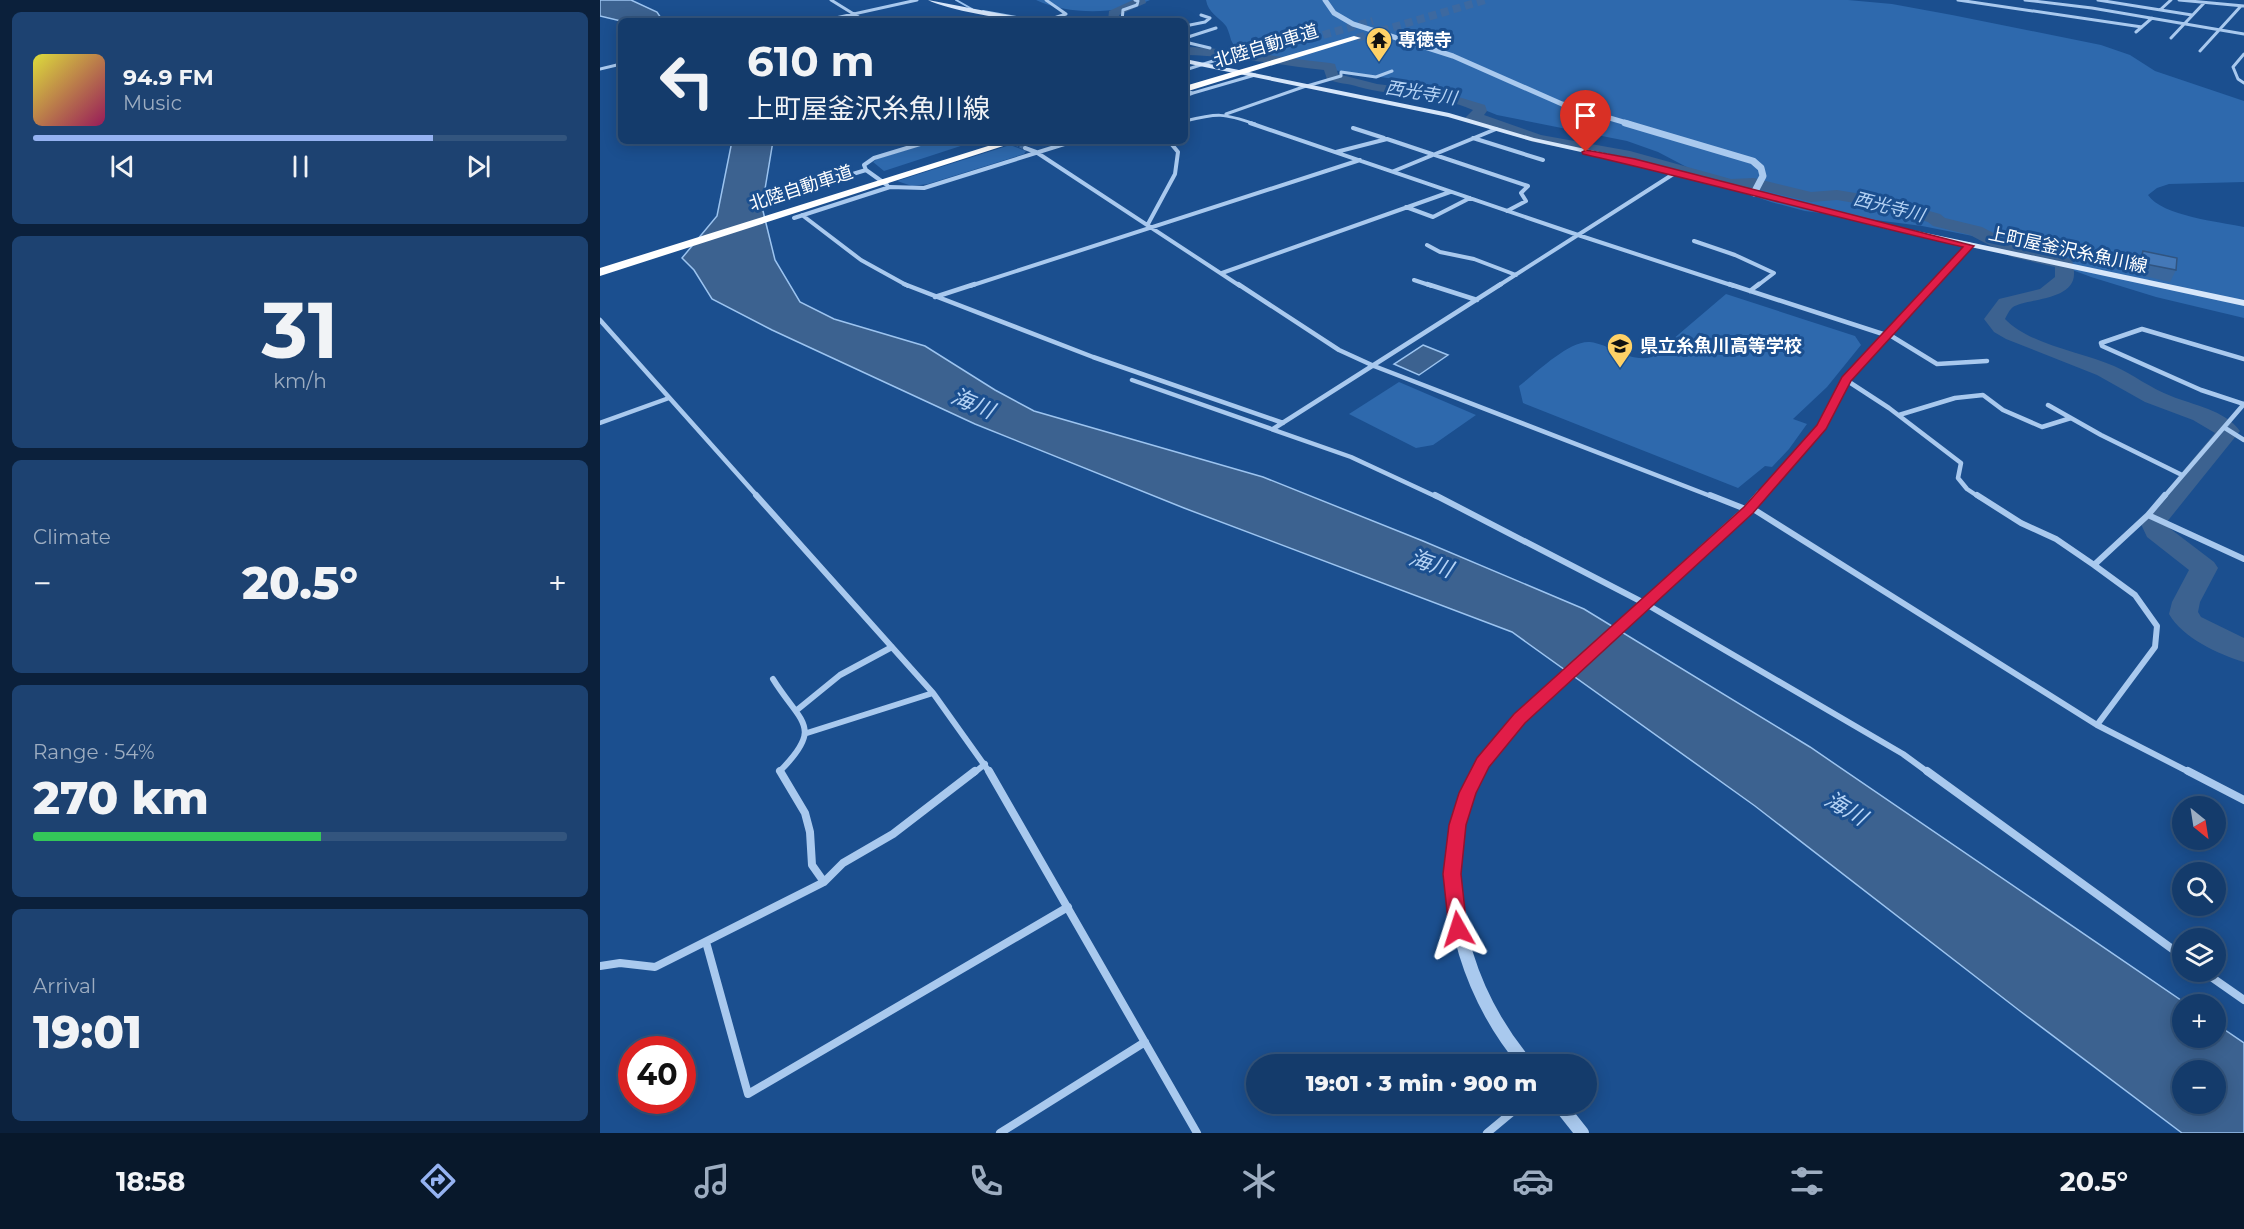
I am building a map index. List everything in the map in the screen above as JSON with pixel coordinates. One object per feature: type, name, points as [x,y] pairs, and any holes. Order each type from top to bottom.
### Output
[{"type":"highway","name":"北陸自動車道","points":[[1188,91],[1357,38]]},
{"type":"highway","name":"北陸自動車道","points":[[1188,78],[1237,58]]},
{"type":"highway","name":"北陸自動車道","points":[[600,272],[980,144]]},
{"type":"highway","name":"北陸自動車道","points":[[600,264],[901,172],[1003,144]]},
{"type":"main road","points":[[930,0],[957,8],[1017,18]]},
{"type":"main road","name":"上町屋釜沢糸魚川線","points":[[1188,62],[1443,113],[1533,140],[1970,246],[2244,303]]},
{"type":"street","points":[[831,0],[860,18]]},
{"type":"street","points":[[836,18],[916,0]]},
{"type":"street","points":[[1046,0],[1066,14],[1054,18]]},
{"type":"street","points":[[1122,18],[1123,10],[1137,5],[1135,0]]},
{"type":"street","points":[[1325,0],[1334,13],[1353,24],[1454,56],[1562,104],[1753,161],[1763,169],[1764,173],[1764,178],[1754,193]]},
{"type":"street","points":[[1958,0],[2142,27]]},
{"type":"street","points":[[1995,6],[2004,0]]},
{"type":"street","points":[[2025,0],[2092,8],[2244,34]]},
{"type":"street","points":[[2074,23],[2100,0],[2192,15]]},
{"type":"street","points":[[2133,6],[2140,0]]},
{"type":"street","points":[[2160,10],[2171,0]]},
{"type":"street","points":[[2179,0],[2243,6]]},
{"type":"street","points":[[2171,39],[2205,3]]},
{"type":"street","points":[[2200,51],[2243,6]]},
{"type":"street","points":[[1188,25],[1205,22],[1210,18],[1201,15]]},
{"type":"street","points":[[2136,32],[2152,18]]},
{"type":"street","points":[[2106,27],[2114,22]]},
{"type":"street","points":[[1188,39],[1216,28]]},
{"type":"street","points":[[1188,41],[1210,48]]},
{"type":"street","points":[[2244,54],[2233,67],[2238,79],[2244,83]]},
{"type":"street","points":[[1188,69],[1237,58]]},
{"type":"street","points":[[600,69],[618,65]]},
{"type":"street","points":[[1225,114],[1341,76],[1341,72],[1376,77],[1392,71]]},
{"type":"street","points":[[1188,91],[1255,75]]},
{"type":"street","points":[[1188,120],[1214,114],[1225,114],[1578,235],[1887,334],[1937,364],[1987,361]]},
{"type":"street","points":[[1353,128],[1528,186],[1521,193],[1526,201],[1507,211]]},
{"type":"street","points":[[1394,171],[1496,129]]},
{"type":"street","points":[[1473,138],[1543,160]]},
{"type":"street","points":[[1336,152],[1387,139]]},
{"type":"street","points":[[920,144],[873,158],[864,165],[866,170],[890,187],[924,188],[1064,144]]},
{"type":"street","points":[[1150,226],[1175,174],[1178,152],[1171,144]]},
{"type":"street","points":[[1025,148],[1036,152],[1339,350],[1374,366],[1749,509],[2097,725],[2244,800]]},
{"type":"street","points":[[935,297],[1360,160]]},
{"type":"street","points":[[783,195],[866,170]]},
{"type":"street","points":[[1273,429],[1675,173]]},
{"type":"street","points":[[794,218],[890,187]]},
{"type":"street","points":[[1222,273],[1451,191]]},
{"type":"street","points":[[1406,207],[1433,217],[1471,198]]},
{"type":"street","points":[[802,215],[830,239],[875,270],[935,297],[1093,357],[1283,423]]},
{"type":"street","points":[[1694,241],[1735,255],[1774,273],[1750,291]]},
{"type":"street","points":[[1427,245],[1440,252],[1485,263],[1516,275]]},
{"type":"street","points":[[1518,1054],[1475,981],[1458,929],[1452,874],[1457,825],[1468,793],[1483,763],[1513,725],[1749,509],[1822,427],[1846,380],[1970,246]]},
{"type":"street","points":[[1414,280],[1477,300]]},
{"type":"street","points":[[600,320],[933,693],[986,764],[1197,1133]]},
{"type":"street","points":[[2094,565],[2148,515],[2241,411],[2244,404],[2201,390],[2102,346],[2101,343],[2142,328],[2244,359]]},
{"type":"street","points":[[1132,380],[1352,457],[1405,480],[1646,604],[1903,754],[2172,949]]},
{"type":"street","points":[[1846,380],[1899,415],[1961,463],[1959,478],[1967,489],[2021,523],[2056,539],[2134,595],[2148,610],[2157,626],[2155,647],[2097,725]]},
{"type":"street","points":[[1899,415],[1955,398],[1983,395],[2003,410],[2043,427],[2071,418]]},
{"type":"street","points":[[600,423],[669,398]]},
{"type":"street","points":[[2048,405],[2182,475]]},
{"type":"street","points":[[2225,428],[2244,440]]},
{"type":"street","points":[[2148,515],[2244,559]]},
{"type":"street","points":[[797,710],[840,675],[892,647]]},
{"type":"street","points":[[773,680],[783,699],[797,710],[807,733],[800,753],[780,771],[805,813],[810,832],[812,865],[824,882]]},
{"type":"street","points":[[807,733],[933,693]]},
{"type":"street","points":[[600,966],[620,963],[654,967],[824,882],[843,863],[893,834],[986,764]]},
{"type":"street","points":[[706,942],[748,1094],[1068,907]]},
{"type":"street","points":[[2219,982],[2244,1000]]},
{"type":"street","points":[[1000,1133],[1145,1042]]},
{"type":"street","points":[[1487,1133],[1510,1114]]},
{"type":"street","points":[[1567,1114],[1582,1133]]},
{"type":"shaded area","points":[[1036,0],[1150,0],[1108,11],[1078,11]]},
{"type":"shaded area","points":[[1206,0],[1848,0],[1892,4],[2101,45],[2130,55],[2155,71],[2244,101],[2244,182],[2169,184],[2157,188],[2148,195],[2155,202],[2178,213],[2244,227],[2244,318],[2156,297],[2091,277],[1993,240],[1922,226],[1805,211],[1771,202],[1719,184],[1658,152],[1627,141],[1497,115],[1415,82],[1257,59],[1235,47],[1226,26],[1211,12]]},
{"type":"shaded area","points":[[926,144],[967,144],[884,171],[873,162]]},
{"type":"shaded area","points":[[1010,145],[1026,151],[1024,154],[928,184],[912,186],[897,181]]},
{"type":"shaded area","points":[[1726,294],[1855,336],[1861,345],[1827,387],[1793,419],[1807,424],[1789,449],[1772,467],[1765,466],[1738,488],[1523,403],[1519,386],[1572,346],[1590,342],[1636,358],[1652,357]]},
{"type":"shaded area","points":[[1399,382],[1476,415],[1433,445],[1416,448],[1349,414]]},
{"type":"water","points":[[600,0],[631,0],[657,12],[661,18],[618,18],[618,20],[600,16]]},
{"type":"water","name":"海川","points":[[731,144],[772,144],[762,207],[775,260],[800,302],[834,319],[925,346],[995,390],[1034,411],[1263,477],[1584,609],[1810,747],[2172,994],[2172,1048],[2226,1048],[2226,1031],[2244,1043],[2244,1133],[2182,1133],[1755,806],[1512,632],[1184,508],[975,424],[772,330],[712,299],[694,270],[682,258],[717,216]]},
{"type":"water","points":[[1423,345],[1448,355],[1419,375],[1394,364]]},
{"type":"building","points":[[2143,251],[2177,258],[2176,270],[2140,263]]},
{"type":"waterway","points":[[956,0],[972,9]]},
{"type":"waterway","name":"西光寺川","points":[[1114,18],[1113,13],[1140,3],[1139,0]]},
{"type":"waterway","points":[[983,11],[1023,18]]},
{"type":"waterway","name":"西光寺川","points":[[1188,51],[1224,52],[1274,61],[1330,67],[1332,76],[1341,80],[1376,88],[1442,96],[1467,103],[1480,108],[1480,111],[1472,118],[1486,120],[1538,139],[1630,156],[1730,184],[1754,183],[1811,197],[1837,195],[1880,202],[1934,218],[1939,222],[1976,231],[2018,253],[2064,263],[2065,279],[2047,293],[2006,303],[1994,319],[2013,335],[2105,370],[2153,397],[2201,415],[2228,431],[2153,522],[2156,531],[2204,568],[2186,602],[2183,614],[2191,624],[2244,651]]},
{"type":"tunnel","points":[[1357,38],[1485,0]]},
{"type":"tunnel","points":[[1323,35],[1373,21]]},
{"type":"tunnel","points":[[1016,144],[1025,148]]},
{"type":"place","name":"専徳寺","points":[[1379,63]]},
{"type":"place","name":"県立糸魚川高等学校","points":[[1620,369]]},
{"type":"route","points":[[1458,929],[1452,874],[1457,825],[1468,793],[1483,763],[1519,718],[1748,510],[1822,427],[1846,380],[1970,246],[1851,218],[1632,161],[1586,152]]}]
